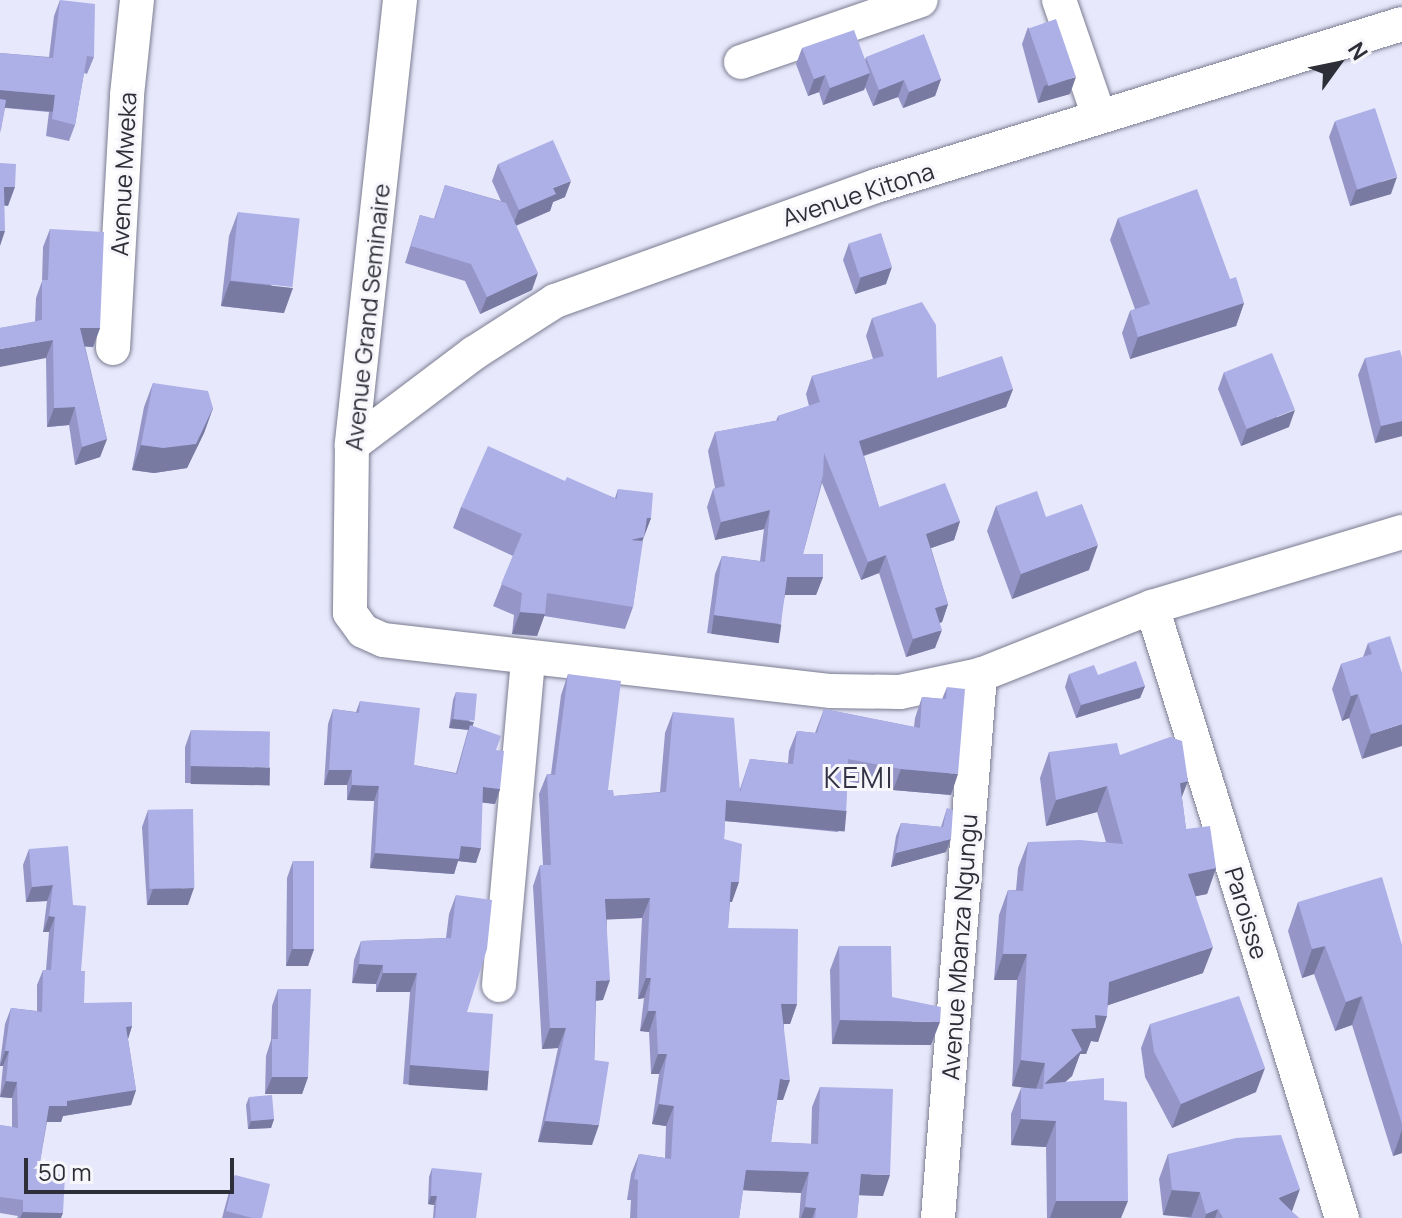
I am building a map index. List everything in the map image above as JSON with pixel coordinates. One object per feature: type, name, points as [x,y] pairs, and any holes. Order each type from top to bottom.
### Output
[{"type":"street","name":"Avenue Mweka","points":[[113,348],[127,95],[137,0]]},
{"type":"street","name":"Avenue Grand Seminaire","points":[[400,0],[352,445],[350,613],[363,631],[383,640],[528,657]]},
{"type":"street","points":[[741,62],[921,0]]},
{"type":"street","points":[[1059,0],[1099,116]]},
{"type":"street","name":"Avenue Kitona","points":[[352,445],[474,353],[555,301],[876,186],[1402,24]]},
{"type":"street","points":[[499,985],[528,657],[831,691],[900,692],[980,675],[1152,607],[1402,532]]},
{"type":"street","name":"Paroisse","points":[[1152,607],[1342,1218]]},
{"type":"street","name":"Avenue Mbanza Ngungu","points":[[938,1218],[980,675]]},
{"type":"building","points":[[60,0],[95,4],[94,57],[87,56],[75,125],[52,119],[55,95],[0,90],[0,53],[53,58]]},
{"type":"building","points":[[1056,19],[1076,77],[1048,86],[1029,28]]},
{"type":"building","points":[[854,30],[870,73],[830,88],[825,75],[814,79],[802,48]]},
{"type":"building","points":[[924,34],[941,79],[909,92],[904,80],[879,90],[866,57]]},
{"type":"building","points":[[0,99],[6,100],[1,130],[0,130]]},
{"type":"building","points":[[1375,108],[1397,176],[1357,189],[1335,121]]},
{"type":"building","points":[[553,140],[571,181],[553,188],[556,194],[519,210],[498,164]]},
{"type":"building","points":[[0,163],[16,164],[15,187],[4,187],[5,231],[0,231]]},
{"type":"building","points":[[445,185],[506,203],[538,273],[487,297],[471,264],[411,246],[420,215],[435,219]]},
{"type":"building","points":[[1197,189],[1230,279],[1236,277],[1244,303],[1138,337],[1130,311],[1150,304],[1118,218]]},
{"type":"building","points":[[238,212],[300,218],[292,287],[231,281]]},
{"type":"building","points":[[50,229],[104,232],[100,328],[80,328],[107,439],[82,447],[75,407],[54,408],[53,340],[0,349],[0,328],[42,320],[42,280],[48,280]]},
{"type":"building","points":[[881,233],[892,267],[860,278],[849,244]]},
{"type":"building","points":[[922,302],[936,325],[937,378],[1002,356],[1013,389],[859,441],[879,507],[945,483],[960,521],[926,534],[948,604],[935,608],[942,630],[913,639],[886,555],[868,562],[824,453],[823,475],[803,554],[823,554],[823,577],[787,577],[781,624],[714,615],[722,556],[765,562],[770,510],[721,522],[713,489],[725,486],[715,432],[779,420],[778,416],[820,402],[812,376],[884,356],[872,318]]},
{"type":"building","points":[[1400,350],[1402,421],[1381,426],[1365,358]]},
{"type":"building","points":[[1272,353],[1295,410],[1247,429],[1224,372]]},
{"type":"building","points":[[153,383],[208,391],[213,408],[196,444],[163,448],[141,445]]},
{"type":"building","points":[[488,446],[565,481],[567,477],[617,499],[618,489],[653,493],[651,518],[647,518],[644,537],[631,540],[643,541],[633,607],[547,593],[545,614],[520,612],[522,593],[501,584],[522,534],[461,507]]},
{"type":"building","points":[[1037,491],[1046,517],[1082,504],[1098,545],[1021,574],[996,506]]},
{"type":"building","points":[[1390,636],[1402,673],[1402,724],[1371,734],[1358,694],[1351,696],[1341,664],[1372,654],[1368,643]]},
{"type":"building","points":[[1136,661],[1145,686],[1081,705],[1069,674],[1094,665],[1098,675]]},
{"type":"building","points":[[568,674],[621,681],[608,790],[613,790],[614,796],[666,792],[673,712],[734,718],[740,792],[750,759],[793,764],[797,731],[817,733],[824,709],[920,728],[922,697],[946,699],[947,687],[965,689],[958,774],[901,769],[848,759],[846,811],[726,800],[724,839],[742,844],[739,882],[731,882],[728,928],[798,929],[797,1004],[781,1004],[790,1080],[780,1079],[771,1142],[818,1144],[820,1087],[893,1089],[890,1175],[861,1174],[857,1218],[815,1218],[816,1208],[805,1207],[809,1172],[746,1170],[739,1218],[637,1218],[638,1180],[634,1179],[639,1154],[671,1159],[674,1106],[659,1104],[667,1054],[658,1054],[656,1011],[648,1011],[651,978],[646,978],[650,898],[605,899],[610,980],[596,981],[594,1060],[609,1062],[599,1125],[545,1121],[566,1028],[550,1028],[540,865],[551,865],[547,774],[555,775]]},
{"type":"building","points":[[456,692],[477,694],[475,721],[454,719]]},
{"type":"building","points":[[360,701],[420,708],[414,765],[457,774],[470,725],[501,736],[496,750],[504,751],[500,789],[483,787],[481,848],[461,846],[459,859],[375,853],[379,786],[352,785],[352,770],[329,770],[333,709],[359,713]]},
{"type":"building","points":[[191,730],[270,731],[269,767],[190,766]]},
{"type":"building","points":[[1170,737],[1182,741],[1188,781],[1180,783],[1186,829],[1210,826],[1216,868],[1188,874],[1213,947],[1109,982],[1107,1016],[1095,1015],[1096,1028],[1071,1029],[1082,1050],[1044,1084],[1104,1078],[1104,1100],[1127,1102],[1128,1201],[1056,1201],[1056,1121],[1021,1119],[1021,1088],[1043,1089],[1045,1063],[1021,1060],[1027,954],[1003,954],[1008,890],[1023,891],[1028,842],[1080,840],[1123,844],[1107,786],[1056,800],[1049,752],[1117,743],[1120,755]]},
{"type":"building","points":[[947,808],[953,810],[951,839],[896,853],[901,823],[943,827]]},
{"type":"building","points":[[193,809],[194,888],[149,889],[148,810]]},
{"type":"building","points":[[68,846],[73,905],[86,906],[81,971],[85,971],[84,1003],[132,1002],[132,1026],[126,1027],[136,1090],[67,1101],[67,1106],[49,1106],[38,1173],[65,1175],[63,1213],[23,1212],[23,1200],[0,1197],[0,1125],[18,1128],[17,1082],[6,1081],[9,1051],[5,1051],[11,1008],[42,1012],[43,970],[51,970],[55,917],[49,916],[53,885],[32,887],[29,849]]},
{"type":"building","points":[[293,861],[314,861],[314,949],[293,949]]},
{"type":"building","points":[[1382,877],[1402,945],[1402,1124],[1362,996],[1346,1002],[1325,946],[1312,949],[1298,902]]},
{"type":"building","points":[[456,895],[492,900],[487,949],[467,1012],[493,1014],[489,1071],[410,1065],[417,973],[383,973],[383,965],[359,964],[361,941],[451,938]]},
{"type":"building","points":[[839,946],[891,946],[892,997],[941,1007],[940,1022],[840,1020]]},
{"type":"building","points":[[278,989],[311,989],[308,1077],[272,1077],[272,1039],[278,1039]]},
{"type":"building","points":[[1239,996],[1265,1068],[1181,1104],[1154,1052],[1150,1024]]},
{"type":"building","points":[[272,1095],[274,1119],[251,1121],[249,1097]]},
{"type":"building","points":[[1281,1135],[1300,1189],[1278,1198],[1299,1218],[1223,1218],[1218,1209],[1206,1214],[1200,1192],[1172,1190],[1168,1154],[1236,1138]]},
{"type":"building","points":[[432,1168],[482,1173],[476,1218],[435,1218],[437,1196],[431,1196]]},
{"type":"building","points":[[235,1175],[270,1184],[262,1218],[226,1211]]},
{"type":"district","name":"KEMI","points":[[859,777]]}]
